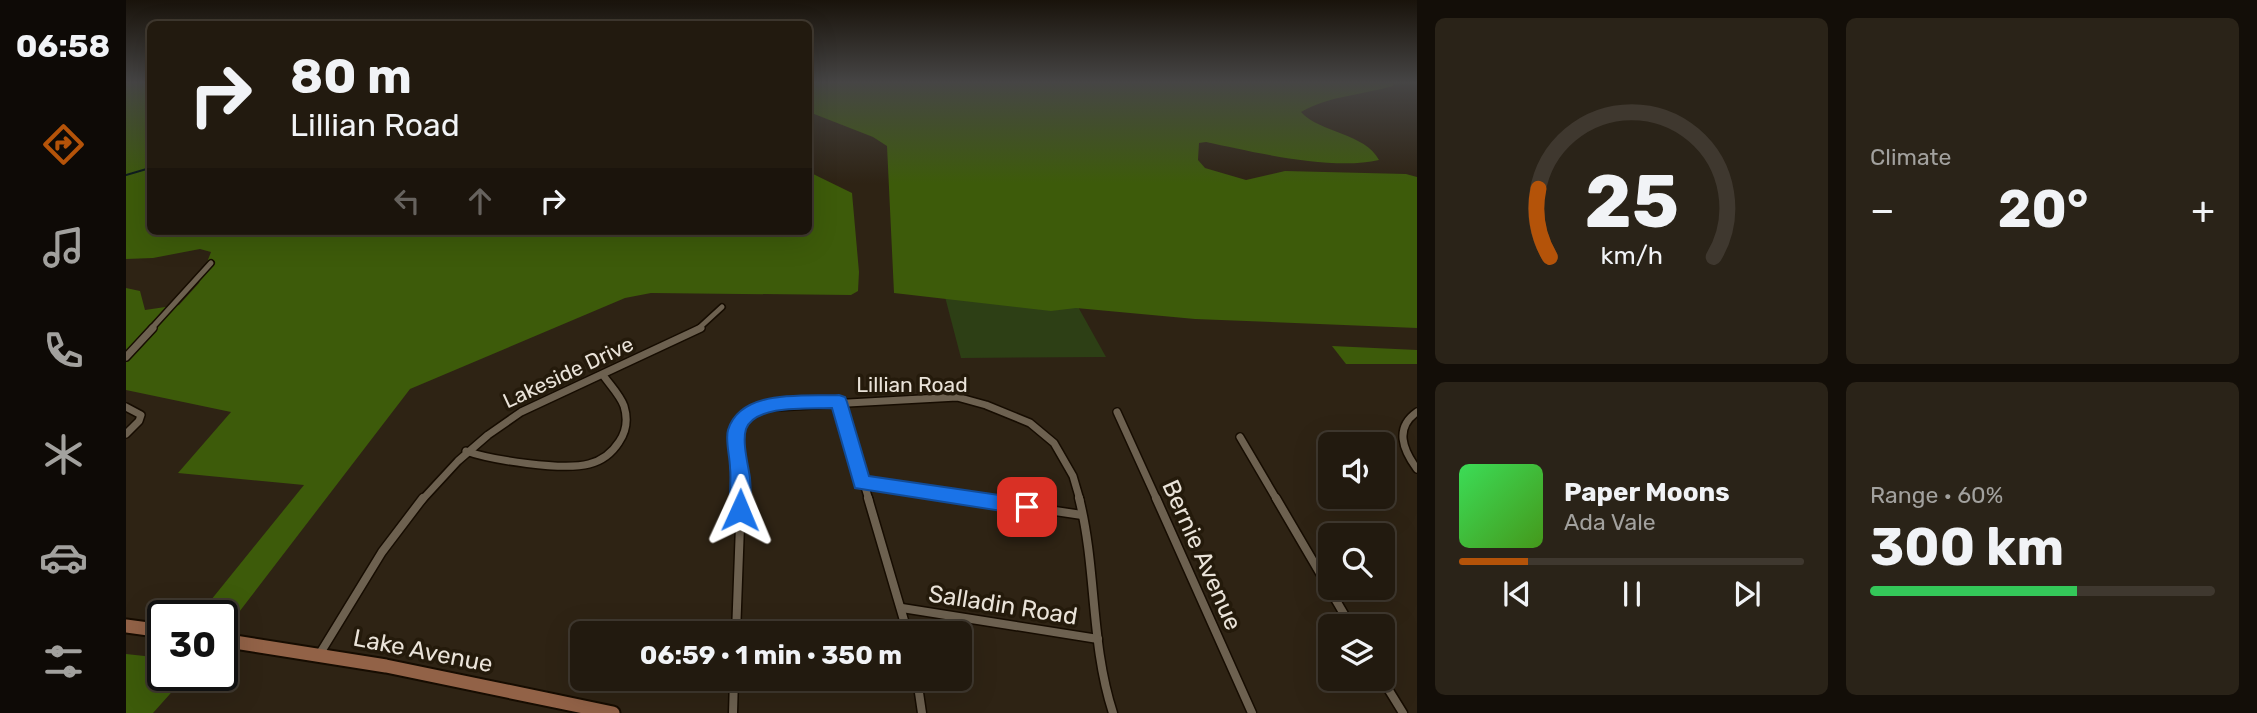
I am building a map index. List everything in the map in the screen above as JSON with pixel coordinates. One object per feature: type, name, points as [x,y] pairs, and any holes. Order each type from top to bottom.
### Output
[{"type":"main road","points":[[126,626],[147,629]]},
{"type":"main road","name":"Lake Avenue","points":[[238,642],[319,654],[613,713]]},
{"type":"street","points":[[126,357],[211,263]]},
{"type":"street","name":"Lakeside Drive","points":[[319,654],[380,552],[437,479],[466,451],[495,427],[521,412],[692,334],[710,321],[722,307]]},
{"type":"street","points":[[466,451],[482,457],[565,466],[596,463],[609,455],[621,442],[625,425],[625,408],[603,375]]},
{"type":"street","name":"Lillian Road","points":[[736,621],[741,485],[736,432],[743,418],[757,408],[957,397],[1000,408],[1026,421],[1046,436],[1062,454],[1074,480],[1082,515],[1101,673],[1113,713]]},
{"type":"street","points":[[839,402],[905,621]]},
{"type":"street","points":[[126,407],[141,415],[139,421],[126,434]]},
{"type":"street","name":"Bernie Avenue","points":[[1117,412],[1252,713]]},
{"type":"street","points":[[1417,412],[1406,420],[1401,440],[1417,470]]},
{"type":"street","points":[[1240,437],[1344,614]]},
{"type":"street","points":[[862,483],[1082,515]]},
{"type":"street","name":"Salladin Road","points":[[902,608],[1098,639]]},
{"type":"street","points":[[733,713],[734,691]]},
{"type":"street","points":[[919,691],[922,713]]},
{"type":"street","points":[[1389,691],[1403,713]]},
{"type":"green space","points":[[126,116],[147,116],[147,235],[812,235],[812,173],[852,193],[859,272],[858,291],[851,295],[651,293],[625,298],[410,389],[238,613],[238,600],[211,600],[304,485],[178,473],[231,412],[126,390],[126,288],[140,291],[145,310],[179,305],[199,283],[211,252],[200,249],[153,258],[126,259]]},
{"type":"green space","points":[[820,116],[1306,116],[1319,125],[1364,144],[1379,160],[1360,163],[1316,162],[1206,142],[1199,143],[1198,160],[1205,168],[1246,180],[1285,171],[1406,174],[1417,177],[1417,328],[1195,319],[1076,308],[1051,311],[894,293],[887,146],[873,137]]},
{"type":"green space","points":[[898,116],[972,116],[1106,357],[961,358]]},
{"type":"green space","points":[[1332,346],[1417,350],[1417,364],[1346,364]]},
{"type":"green space","points":[[126,654],[147,656],[147,691],[173,691],[153,713],[126,713]]},
{"type":"waterway","points":[[126,175],[147,169]]},
{"type":"route","points":[[740,510],[740,457],[736,432],[743,418],[757,408],[839,402],[862,483],[1027,507]]}]
